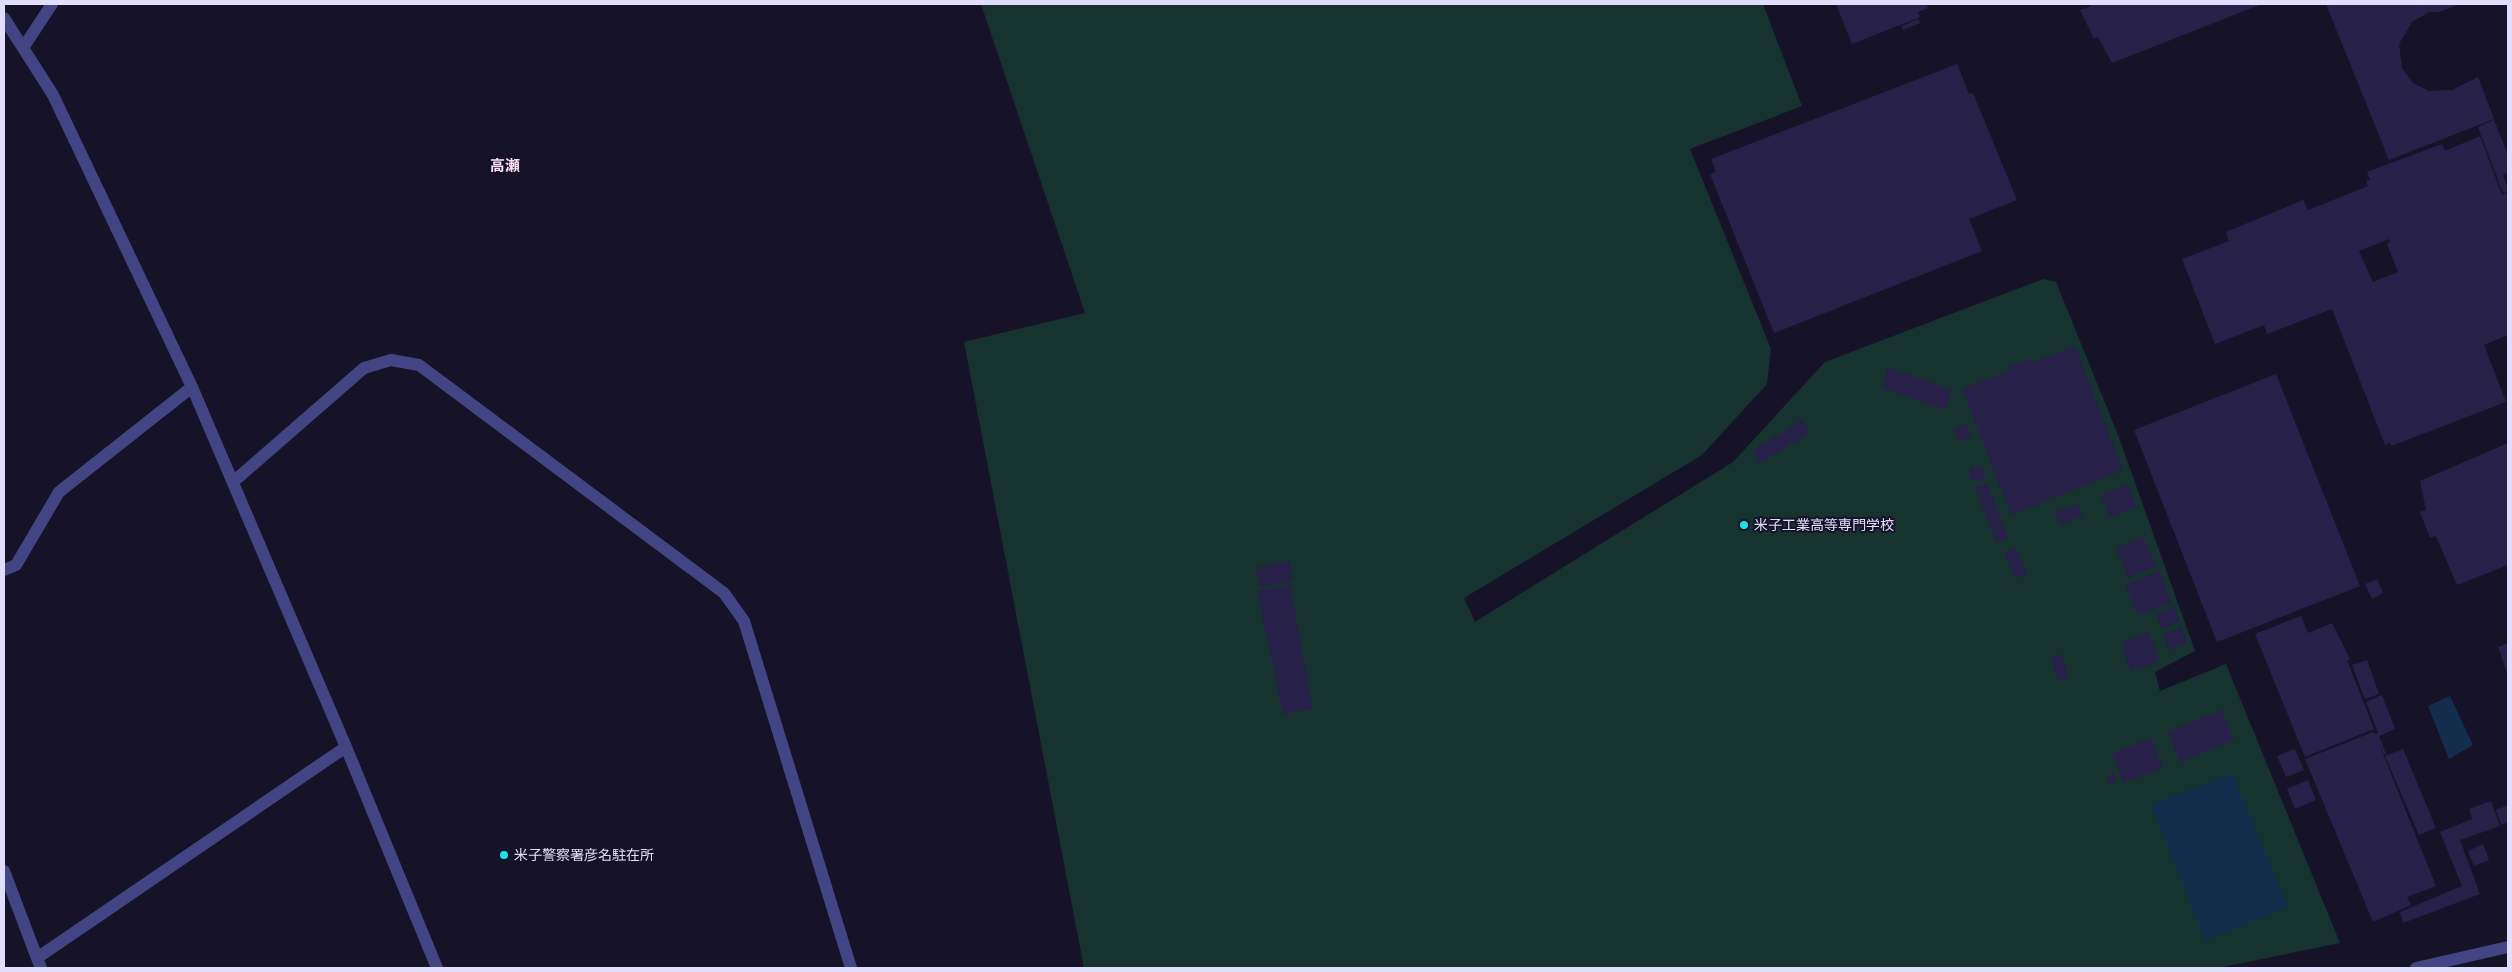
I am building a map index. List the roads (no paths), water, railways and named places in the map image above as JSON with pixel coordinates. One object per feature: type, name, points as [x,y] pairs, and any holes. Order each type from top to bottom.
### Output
[{"type":"street","points":[[23,48],[52,4]]},
{"type":"street","points":[[4,18],[53,95],[192,387],[346,747],[437,968]]},
{"type":"street","points":[[233,482],[364,368],[391,360],[419,365],[724,593],[744,621],[851,968]]},
{"type":"street","points":[[4,570],[16,565],[59,492],[192,387]]},
{"type":"street","points":[[4,871],[39,963],[346,747]]},
{"type":"street","points":[[2416,968],[2508,947]]},
{"type":"water","points":[[2450,696],[2473,745],[2449,759],[2428,706]]},
{"type":"water","points":[[2232,773],[2288,907],[2205,941],[2151,805]]},
{"type":"place","name":"米子工業高等専門学校","points":[[1744,525]]},
{"type":"place","name":"米子警察署彦名駐在所","points":[[504,855]]},
{"type":"district","name":"高瀬","points":[[505,165]]}]
